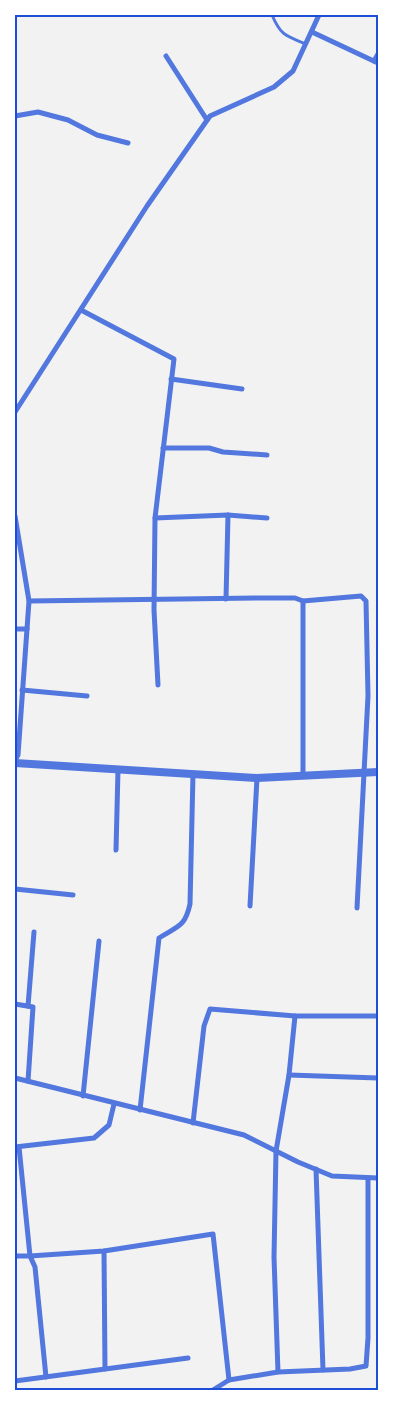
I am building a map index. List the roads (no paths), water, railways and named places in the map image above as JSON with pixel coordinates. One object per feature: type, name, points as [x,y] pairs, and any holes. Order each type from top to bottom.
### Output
[{"type":"street","points":[[15,412],[147,206],[210,116],[274,87],[293,71],[320,15]]},
{"type":"street","points":[[312,32],[376,62],[378,54]]},
{"type":"street","points":[[166,56],[207,120]]},
{"type":"street","points":[[15,116],[38,112],[68,120],[97,135],[128,144]]},
{"type":"street","points":[[81,310],[174,359],[155,518],[154,599],[158,685]]},
{"type":"street","points":[[171,379],[242,390]]},
{"type":"street","points":[[163,448],[209,448],[223,452],[267,455]]},
{"type":"street","points":[[155,518],[228,515],[267,518]]},
{"type":"street","points":[[226,599],[228,515]]},
{"type":"street","points":[[15,516],[29,601],[18,755],[15,762],[258,778],[378,772]]},
{"type":"street","points":[[29,601],[277,598],[295,598],[303,601],[361,596],[366,601],[368,696],[357,908]]},
{"type":"street","points":[[303,601],[303,776]]},
{"type":"street","points":[[15,629],[27,629]]},
{"type":"street","points":[[22,690],[87,696]]},
{"type":"street","points":[[116,850],[118,770]]},
{"type":"street","points":[[140,1110],[159,938],[182,924],[187,917],[190,904],[193,774]]},
{"type":"street","points":[[250,906],[258,778]]},
{"type":"street","points":[[15,889],[73,895]]},
{"type":"street","points":[[28,1006],[34,932]]},
{"type":"street","points":[[83,1096],[99,941]]},
{"type":"street","points":[[15,1004],[34,1006],[28,1081]]},
{"type":"street","points":[[193,1123],[204,1026],[210,1009],[295,1016],[378,1016]]},
{"type":"street","points":[[278,1372],[274,1257],[276,1151],[289,1074],[295,1016]]},
{"type":"street","points":[[289,1074],[378,1078]]},
{"type":"street","points":[[15,1078],[244,1136],[332,1176],[378,1178]]},
{"type":"street","points":[[46,1377],[35,1267],[30,1256],[17,1147],[94,1138],[109,1125],[114,1104]]},
{"type":"street","points":[[316,1169],[323,1370]]},
{"type":"street","points":[[213,1390],[229,1380],[278,1372],[350,1370],[366,1366],[368,1338],[368,1178]]},
{"type":"street","points":[[15,1256],[104,1251],[213,1234],[229,1380]]},
{"type":"street","points":[[104,1251],[105,1369]]},
{"type":"street","points":[[15,1381],[188,1358]]},
{"type":"lane","points":[[272,15],[279,30],[284,35],[306,44]]}]
